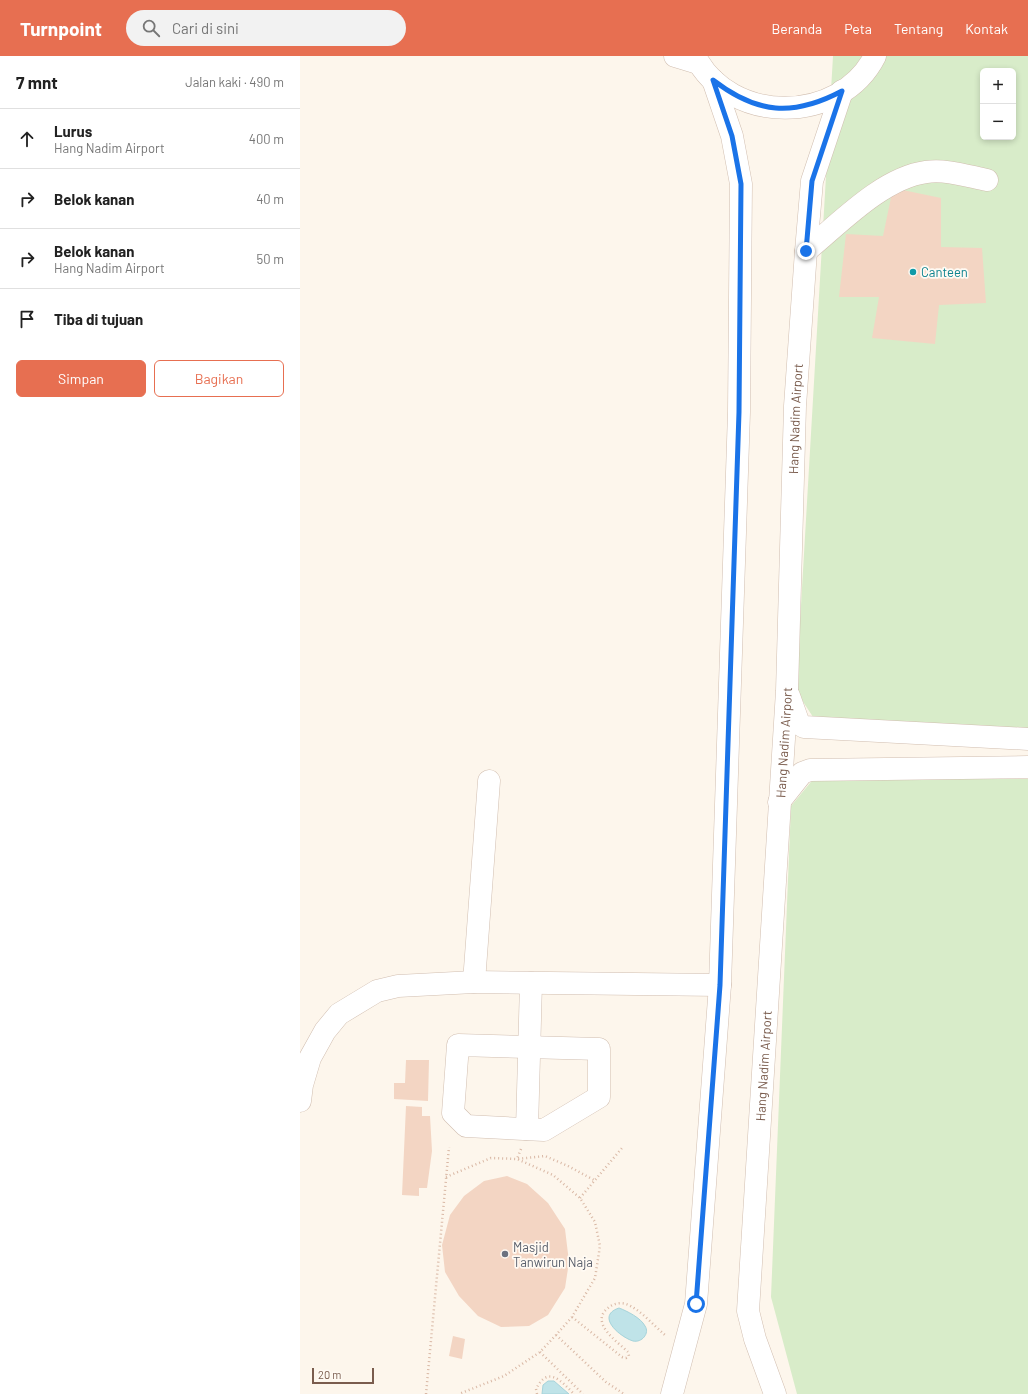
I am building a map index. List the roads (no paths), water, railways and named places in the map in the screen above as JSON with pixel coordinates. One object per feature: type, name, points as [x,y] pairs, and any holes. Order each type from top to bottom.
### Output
[{"type":"street","points":[[675,56],[697,59],[713,80],[732,95],[753,104],[776,108],[799,108],[821,102],[842,91],[860,76],[876,56]]},
{"type":"street","points":[[672,1394],[696,1304],[720,985],[739,420],[741,184],[732,136],[713,80]]},
{"type":"street","name":"Hang Nadim Airport","points":[[775,1394],[754,1339],[748,1311],[787,691],[795,406],[806,251],[812,181],[842,91]]},
{"type":"street","points":[[806,251],[876,194],[904,178],[926,172],[947,172],[987,180]]},
{"type":"street","points":[[787,691],[799,724],[804,727],[1028,739]]},
{"type":"street","points":[[779,802],[802,773],[810,770],[1028,767]]},
{"type":"street","points":[[474,982],[489,781]]},
{"type":"street","points":[[300,1101],[302,1084],[310,1058],[325,1031],[339,1014],[377,991],[398,986],[474,982],[720,985]]},
{"type":"street","points":[[527,1129],[531,983]]},
{"type":"street","points":[[458,1045],[599,1049],[599,1097],[544,1130],[527,1129],[466,1126],[453,1113],[458,1045]]},
{"type":"water","points":[[619,1308],[634,1315],[643,1323],[646,1329],[646,1334],[642,1339],[633,1341],[628,1339],[612,1326],[609,1321],[609,1316],[612,1312]]},
{"type":"water","points":[[548,1381],[554,1381],[569,1394],[542,1394],[543,1385]]},
{"type":"place","name":"Canteen","points":[[913,272]]},
{"type":"place","name":"Masjid Tanwirun Naja","points":[[505,1254]]}]
